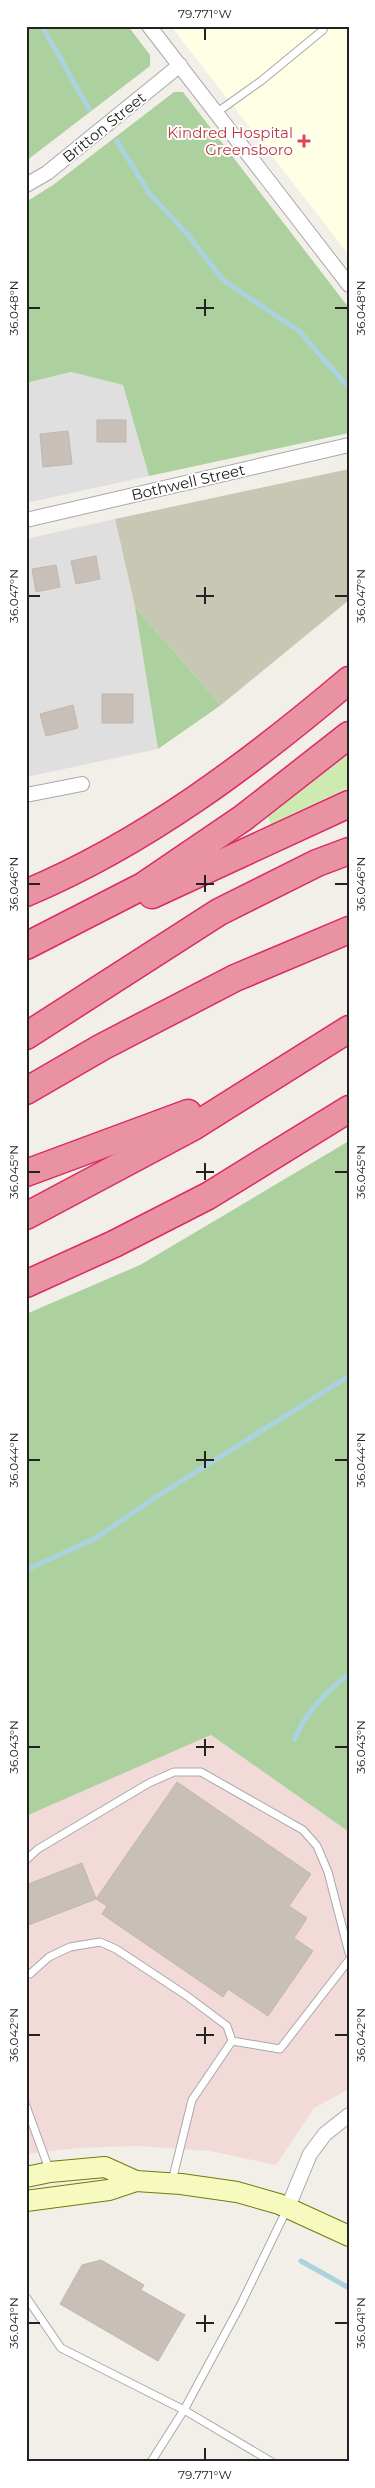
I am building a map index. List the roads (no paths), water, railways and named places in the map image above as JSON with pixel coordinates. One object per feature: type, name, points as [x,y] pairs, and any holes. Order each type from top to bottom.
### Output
[{"type":"highway","points":[[26,894],[101,857],[161,821],[295,725],[349,680]]},
{"type":"highway","points":[[26,946],[143,886],[243,818],[349,735]]},
{"type":"highway","points":[[26,951],[349,804]]},
{"type":"highway","points":[[26,1036],[220,912],[316,863],[349,851]]},
{"type":"highway","points":[[26,1091],[102,1047],[235,978],[349,930]]},
{"type":"highway","points":[[26,1216],[193,1127],[349,1030]]},
{"type":"highway","points":[[26,1173],[171,1120],[271,1078]]},
{"type":"highway","points":[[26,1284],[114,1244],[208,1196],[349,1110]]},
{"type":"main road","points":[[26,2177],[50,2172],[105,2167],[136,2181],[172,2183],[237,2192],[288,2207],[349,2236]]},
{"type":"main road","points":[[26,2200],[109,2190],[136,2181]]},
{"type":"street","points":[[149,26],[349,285]]},
{"type":"street","name":"Britton Street","points":[[26,185],[47,173],[180,65]]},
{"type":"street","name":"Bothwell Street","points":[[26,520],[349,445]]},
{"type":"street","points":[[26,795],[82,784]]},
{"type":"street","points":[[288,2207],[310,2154],[325,2134],[349,2116]]},
{"type":"lane","points":[[216,113],[261,80],[323,30],[324,26]]},
{"type":"lane","points":[[26,1860],[38,1848],[149,1783],[174,1772],[201,1772],[303,1830],[317,1846],[328,1872],[349,1953]]},
{"type":"lane","points":[[26,1974],[30,1974],[49,1957],[70,1947],[100,1942],[116,1949],[188,1996],[227,2026],[232,2041]]},
{"type":"lane","points":[[232,2041],[280,2049],[349,1960]]},
{"type":"lane","points":[[172,2183],[192,2100],[232,2041]]},
{"type":"lane","points":[[26,2106],[50,2172]]},
{"type":"lane","points":[[151,2462],[184,2410],[240,2306],[288,2207]]},
{"type":"lane","points":[[26,2297],[61,2348],[184,2410],[272,2462]]},
{"type":"waterway","points":[[42,26],[89,109]]},
{"type":"waterway","points":[[117,141],[149,193],[188,235],[223,280],[299,331],[349,388]]},
{"type":"waterway","points":[[26,1570],[96,1538],[159,1495],[349,1376]]},
{"type":"waterway","points":[[295,1739],[304,1720],[311,1711],[333,1687],[349,1674]]},
{"type":"waterway","points":[[301,2261],[349,2288]]},
{"type":"place","name":"Kindred Hospital Greensboro","points":[[304,141]]}]
